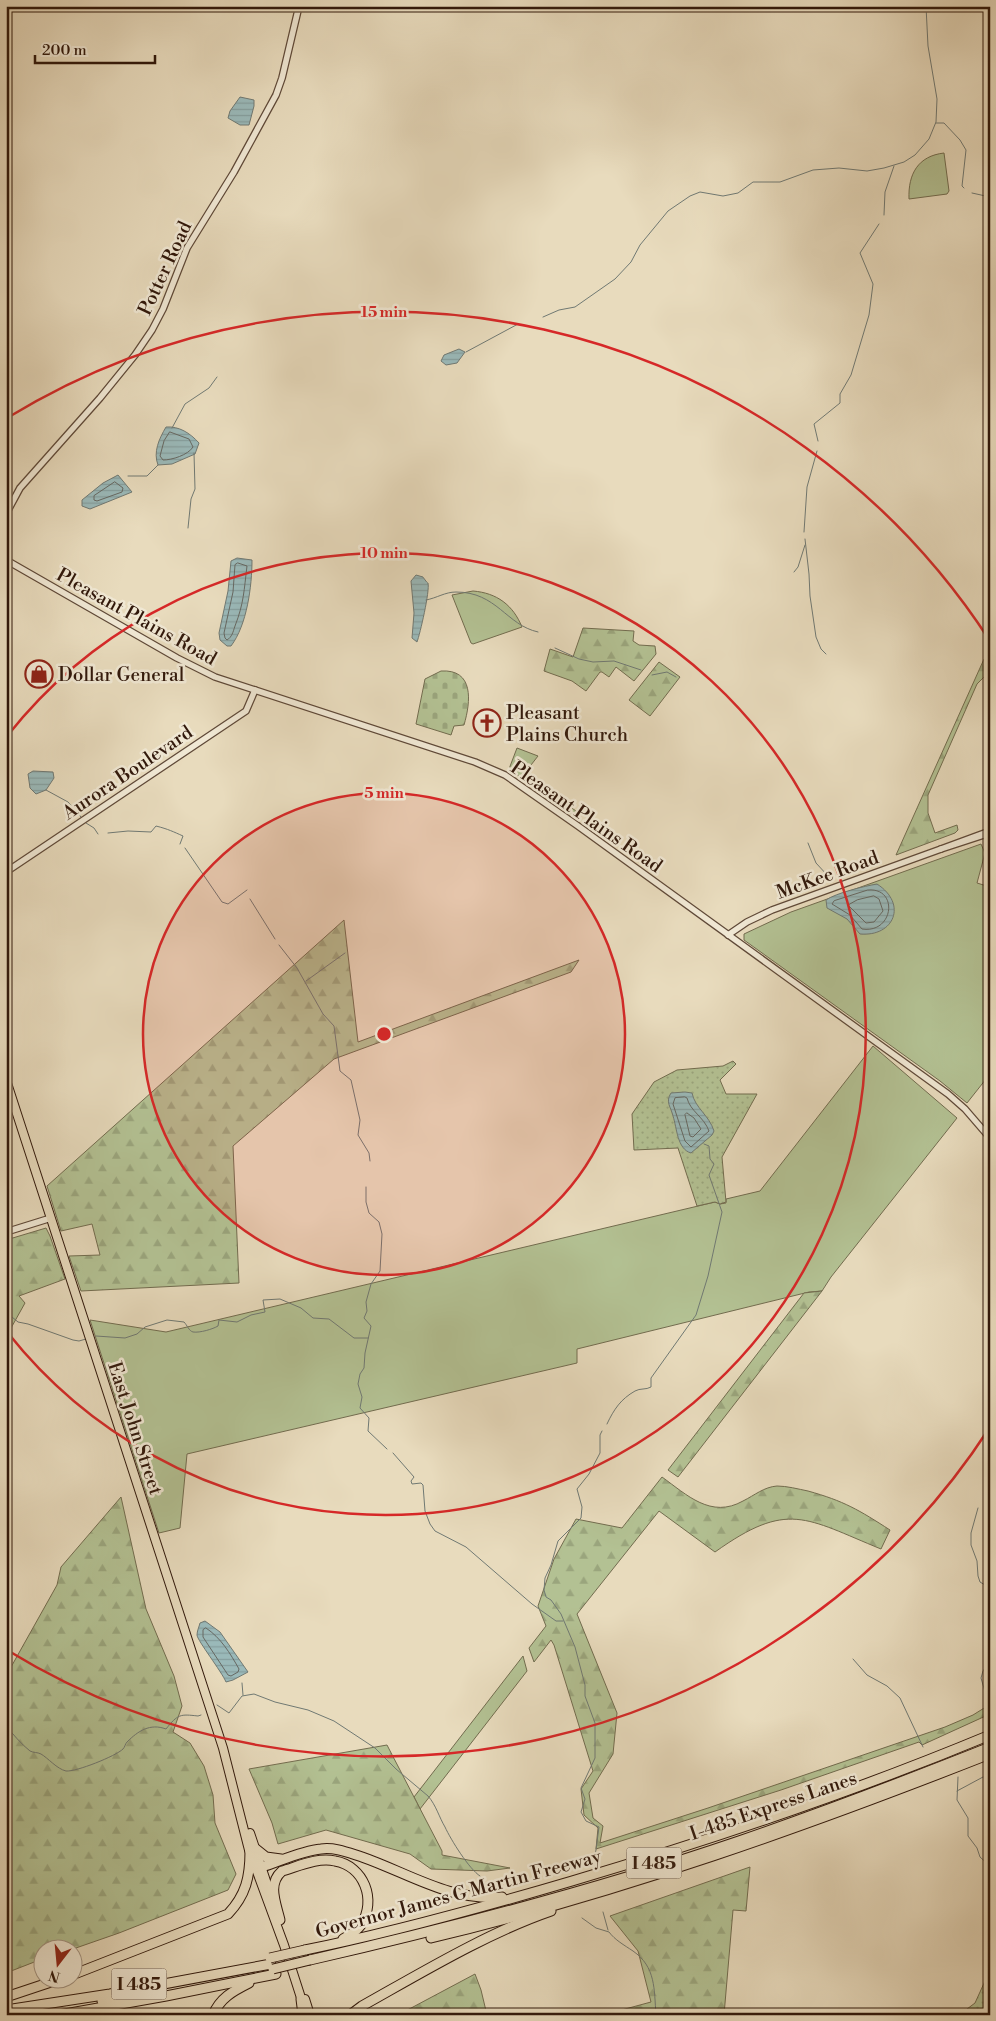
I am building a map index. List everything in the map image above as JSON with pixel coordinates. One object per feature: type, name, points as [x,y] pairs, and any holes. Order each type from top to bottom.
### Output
[{"type":"highway","name":"Governor James G Martin Freeway","points":[[59,2015],[265,1976],[273,1966],[309,1958],[324,1946],[447,1917],[656,1856],[818,1802],[990,1735]]},
{"type":"highway","name":"I-485 Express Lanes","points":[[309,1958],[654,1863],[807,1812],[990,1742]]},
{"type":"highway","name":"I-485 Express Lanes","points":[[309,1958],[400,1940],[608,1882],[747,1838],[878,1791],[990,1747]]},
{"type":"highway","name":"Governor James G Martin Freeway","points":[[6,2005],[145,1983],[273,1966],[456,1932],[601,1892],[788,1831],[990,1754]]},
{"type":"highway","points":[[262,1867],[322,1849],[342,1850],[384,1865],[444,1891],[464,1896],[489,1898],[536,1892]]},
{"type":"highway","points":[[82,1971],[228,1914],[238,1903],[246,1889],[253,1850],[272,1859],[291,1857]]},
{"type":"highway","points":[[280,1920],[273,1888],[278,1874],[311,1862],[324,1860],[342,1862],[361,1877],[366,1887],[368,1902],[362,1924],[343,1940],[324,1946]]},
{"type":"highway","points":[[350,2015],[396,1987],[508,1928],[545,1913],[591,1898],[601,1892]]},
{"type":"highway","name":"I 485","points":[[6,2010],[273,1966]]},
{"type":"highway","name":"I 485","points":[[15,2015],[115,1999],[273,1966]]},
{"type":"highway","points":[[213,2015],[217,2006],[230,1993],[265,1976]]},
{"type":"highway","points":[[6,1997],[33,1988]]},
{"type":"highway","points":[[301,1999],[305,2015]]},
{"type":"main road","name":"East John Street","points":[[6,1080],[301,1999]]},
{"type":"main road","name":"East John Street","points":[[253,1850],[262,1867],[310,2015]]},
{"type":"street","name":"Potter Road","points":[[6,514],[20,488],[100,398],[135,355],[152,330],[163,309],[187,248],[234,172],[276,95],[282,78],[299,6]]},
{"type":"street","name":"Pleasant Plains Road","points":[[6,560],[177,658],[215,677],[475,762],[505,775],[610,848],[948,1094],[966,1109],[990,1138]]},
{"type":"street","name":"Aurora Boulevard","points":[[6,872],[243,713],[249,706],[255,690]]},
{"type":"street","name":"McKee Road","points":[[728,935],[747,922],[772,910],[990,832]]},
{"type":"street","points":[[6,1232],[51,1218]]},
{"type":"green space","points":[[944,153],[949,191],[947,194],[909,199],[910,182],[916,168],[927,158]]},
{"type":"green space","points":[[473,591],[497,597],[514,612],[522,627],[473,644],[471,643],[452,595]]},
{"type":"green space","points":[[583,628],[634,631],[633,641],[639,645],[655,646],[656,654],[634,681],[616,667],[609,677],[600,672],[586,691],[572,681],[544,671],[550,649],[573,657]]},
{"type":"green space","points":[[990,658],[990,671],[977,684],[928,795],[928,813],[935,833],[957,825],[958,830],[955,833],[896,855],[984,659]]},
{"type":"green space","points":[[659,662],[680,677],[650,716],[629,700]]},
{"type":"green space","points":[[441,671],[460,675],[468,688],[468,706],[464,725],[454,726],[451,735],[416,724],[425,679]]},
{"type":"green space","points":[[517,748],[538,756],[524,774],[576,811],[573,815],[509,769]]},
{"type":"green space","points":[[981,844],[985,853],[977,883],[990,887],[990,1074],[967,1103],[940,1081],[744,940],[744,934],[791,912]]},
{"type":"green space","points":[[344,920],[358,1042],[579,960],[571,972],[334,1059],[233,1146],[239,1283],[81,1291],[69,1256],[100,1255],[92,1224],[61,1231],[47,1186]]},
{"type":"green space","points":[[873,1046],[957,1118],[831,1277],[822,1291],[809,1292],[577,1349],[577,1363],[187,1454],[180,1528],[159,1533],[90,1320],[166,1332],[715,1202],[720,1204],[726,1203],[726,1199],[760,1191]]},
{"type":"green space","points":[[733,1061],[736,1064],[720,1080],[726,1094],[757,1094],[722,1157],[726,1202],[720,1204],[715,1202],[697,1206],[678,1148],[634,1150],[632,1114],[654,1082],[677,1070],[723,1066]]},
{"type":"green space","points":[[46,1228],[65,1279],[19,1296],[25,1303],[6,1337],[6,1240]]},
{"type":"green space","points":[[822,1291],[678,1477],[668,1470],[804,1293]]},
{"type":"green space","points":[[662,1477],[690,1497],[710,1506],[720,1507],[731,1506],[764,1490],[777,1486],[808,1491],[832,1498],[851,1507],[890,1530],[881,1549],[814,1523],[797,1519],[780,1520],[761,1525],[715,1552],[659,1511],[577,1614],[617,1713],[613,1754],[589,1793],[593,1818],[603,1826],[600,1843],[945,1727],[973,1715],[989,1705],[987,1677],[990,1644],[990,1714],[922,1745],[919,1742],[781,1790],[596,1849],[598,1828],[584,1815],[581,1789],[593,1771],[554,1645],[551,1640],[534,1662],[529,1648],[546,1626],[538,1606],[554,1559],[576,1519],[622,1528]]},
{"type":"green space","points":[[121,1497],[146,1609],[174,1676],[182,1706],[173,1732],[190,1743],[204,1766],[213,1795],[215,1823],[236,1874],[228,1890],[82,1946],[82,1938],[32,1938],[32,1963],[6,1973],[6,1676],[57,1585],[61,1567]]},
{"type":"green space","points":[[523,1656],[527,1671],[420,1809],[414,1797]]},
{"type":"green space","points":[[387,1745],[442,1851],[442,1855],[510,1868],[487,1871],[431,1869],[410,1854],[326,1830],[278,1844],[272,1823],[249,1769]]},
{"type":"green space","points":[[750,1867],[746,1911],[733,1910],[724,2015],[603,2015],[651,2002],[638,1951],[610,1916]]},
{"type":"green space","points":[[990,1970],[990,2015],[959,2015],[975,2003]]},
{"type":"green space","points":[[475,1974],[487,2015],[398,2015]]},
{"type":"water","points":[[240,97],[254,100],[249,125],[240,125],[228,118],[230,111]]},
{"type":"water","points":[[459,349],[465,352],[457,363],[446,365],[441,361],[444,355]]},
{"type":"water","points":[[166,427],[180,429],[196,439],[199,443],[195,454],[172,464],[158,465],[156,450]]},
{"type":"water","points":[[118,475],[132,492],[90,509],[82,506],[82,500],[103,483]]},
{"type":"water","points":[[237,558],[252,560],[251,581],[245,616],[241,627],[231,646],[227,646],[220,640],[219,633],[228,591],[231,561]]},
{"type":"water","points":[[416,575],[423,577],[428,583],[428,594],[417,642],[412,638],[414,613],[411,581]]},
{"type":"water","points":[[33,771],[53,772],[54,778],[46,790],[36,794],[30,788],[28,774]]},
{"type":"water","points":[[877,884],[887,892],[894,909],[893,918],[881,930],[872,934],[860,934],[847,919],[827,908],[826,900],[831,897]]},
{"type":"water","points":[[671,1093],[692,1093],[696,1103],[709,1120],[714,1131],[712,1135],[691,1153],[686,1151],[680,1143],[668,1102]]},
{"type":"water","points":[[205,1621],[220,1632],[248,1672],[226,1682],[198,1638],[200,1623]]},
{"type":"waterway","points":[[543,317],[559,310],[575,307],[615,279],[631,262],[640,245],[668,211],[690,196],[700,192],[723,196],[738,193],[753,182],[780,182],[813,170],[839,168],[867,171],[884,168],[904,162],[915,155],[929,139],[936,122],[937,99],[928,46],[926,6]]},
{"type":"waterway","points":[[936,123],[944,123],[960,140],[966,150],[962,186],[964,188]]},
{"type":"waterway","points":[[884,215],[885,192],[894,166]]},
{"type":"waterway","points":[[972,193],[990,197]]},
{"type":"waterway","points":[[818,441],[814,424],[840,403],[840,394],[851,375],[869,315],[873,284],[860,253],[879,224]]},
{"type":"waterway","points":[[466,352],[518,324]]},
{"type":"waterway","points":[[172,428],[185,404],[209,388],[217,377]]},
{"type":"waterway","points":[[804,532],[807,487],[817,451]]},
{"type":"waterway","points":[[188,528],[191,499],[195,489],[194,453]]},
{"type":"waterway","points":[[128,476],[147,476],[158,465]]},
{"type":"waterway","points":[[805,539],[816,637],[821,649],[826,654]]},
{"type":"waterway","points":[[794,572],[798,567],[805,545]]},
{"type":"waterway","points":[[426,600],[452,592],[470,593],[492,603],[517,623],[538,632]]},
{"type":"waterway","points":[[555,648],[579,659],[593,662],[614,661],[641,670]]},
{"type":"waterway","points":[[652,675],[667,672],[676,677]]},
{"type":"waterway","points":[[46,790],[68,802],[81,817]]},
{"type":"waterway","points":[[86,823],[94,828],[98,834]]},
{"type":"waterway","points":[[108,833],[128,831],[151,832],[156,826],[183,836],[180,844]]},
{"type":"waterway","points":[[808,843],[816,863],[828,876]]},
{"type":"waterway","points":[[185,848],[222,902],[228,904],[247,890]]},
{"type":"waterway","points":[[250,899],[275,939]]},
{"type":"waterway","points":[[279,945],[297,968],[323,1014],[334,1026],[340,1071],[351,1080],[360,1120],[358,1135],[369,1153],[370,1161]]},
{"type":"waterway","points":[[306,981],[345,953]]},
{"type":"waterway","points":[[607,1424],[615,1409],[626,1397],[637,1390],[651,1387],[651,1378],[696,1315],[708,1276],[722,1212],[709,1175],[714,1164],[710,1159],[709,1146],[704,1144]]},
{"type":"waterway","points":[[366,1187],[366,1202],[369,1213],[379,1222],[382,1234],[380,1271],[371,1284],[366,1302],[367,1311],[364,1318],[371,1326],[364,1368],[360,1374],[358,1384],[362,1397],[360,1408],[369,1418],[368,1431],[387,1449]]},
{"type":"waterway","points":[[96,1336],[125,1338],[137,1334],[145,1327],[167,1320],[184,1322],[193,1332],[203,1331],[218,1326],[219,1320],[237,1322],[251,1315],[265,1312],[263,1300],[280,1299],[301,1308],[313,1318],[329,1319],[354,1338],[368,1338]]},
{"type":"waterway","points":[[6,1312],[18,1322],[73,1340],[86,1339]]},
{"type":"waterway","points":[[595,1857],[599,1827],[586,1821],[581,1812],[585,1799],[581,1788],[595,1758],[595,1723],[585,1696],[585,1685],[575,1647],[561,1614],[551,1600],[546,1597],[544,1590],[545,1578],[558,1541],[581,1518],[582,1507],[577,1489],[589,1474],[600,1453],[600,1435],[602,1431]]},
{"type":"waterway","points":[[393,1453],[414,1477],[411,1481],[412,1484],[421,1483],[423,1485],[425,1511],[435,1531],[466,1547],[532,1604],[556,1621],[563,1621]]},
{"type":"waterway","points":[[978,1508],[971,1533],[971,1545],[977,1561],[980,1582],[985,1585],[990,1599]]},
{"type":"waterway","points":[[990,1616],[988,1620],[990,1643]]},
{"type":"waterway","points":[[990,1645],[990,1653]]},
{"type":"waterway","points":[[853,1659],[867,1675],[887,1686],[900,1698],[923,1747]]},
{"type":"waterway","points":[[990,1661],[983,1671],[981,1678],[990,1709]]},
{"type":"waterway","points":[[242,1683],[243,1695]]},
{"type":"waterway","points":[[217,1705],[229,1713],[242,1696],[254,1694],[275,1702],[308,1710],[334,1721],[375,1748],[428,1796],[456,1846],[466,1861],[480,1876]]},
{"type":"waterway","points":[[6,1726],[30,1751],[41,1754],[59,1768],[71,1771],[113,1756],[123,1749],[135,1734],[145,1729],[155,1727],[166,1729],[180,1716],[201,1715]]},
{"type":"waterway","points":[[958,1777],[957,1800],[968,1818],[968,1836],[977,1848],[980,1857],[990,1866]]},
{"type":"waterway","points":[[957,1791],[983,1777]]},
{"type":"waterway","points":[[603,1912],[608,1930]]},
{"type":"waterway","points":[[582,1918],[596,1928],[609,1932],[641,1957],[650,1971],[655,1996],[656,2015]]},
{"type":"waterway","points":[[984,2015],[990,1979]]},
{"type":"place","name":"Dollar General","points":[[39,674]]},
{"type":"place","name":"Pleasant Plains Church","points":[[487,723]]}]
